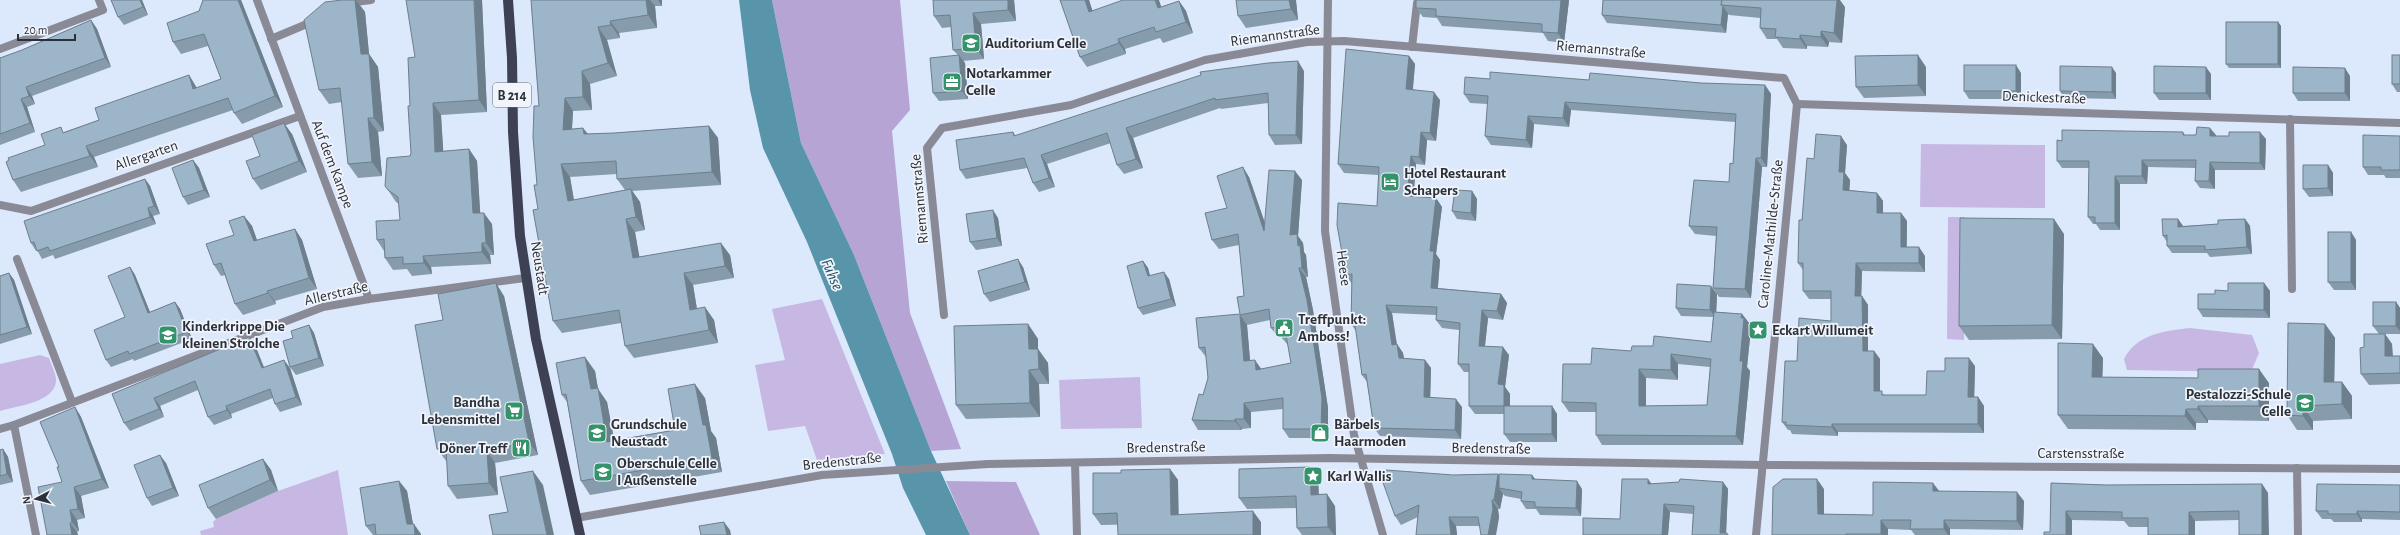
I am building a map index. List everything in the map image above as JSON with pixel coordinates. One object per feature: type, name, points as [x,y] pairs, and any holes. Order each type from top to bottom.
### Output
[{"type":"main road","name":"Neustadt","points":[[508,0],[519,226],[536,339],[580,535]]},
{"type":"street","points":[[0,49],[103,10],[99,0]]},
{"type":"street","name":"Auf dem Kampe","points":[[257,0],[369,299]]},
{"type":"street","points":[[336,5],[371,0]]},
{"type":"street","name":"Heese","points":[[1328,0],[1325,232],[1354,435],[1383,535]]},
{"type":"street","points":[[1412,47],[1417,3]]},
{"type":"street","points":[[271,39],[298,29],[319,18]]},
{"type":"street","name":"Riemannstraße","points":[[944,315],[928,148],[942,128],[1071,105],[1205,60],[1307,42],[1327,41],[1412,47],[1784,78],[1797,104]]},
{"type":"street","name":"Denickestraße","points":[[1797,104],[2400,122]]},
{"type":"street","name":"Caroline-Mathilde-Straße","points":[[1756,535],[1797,104]]},
{"type":"street","name":"Allergarten","points":[[0,205],[31,211],[300,116]]},
{"type":"street","points":[[2290,119],[2292,289]]},
{"type":"street","points":[[17,260],[72,402]]},
{"type":"street","name":"Allerstraße","points":[[0,429],[14,425],[323,307],[369,299],[526,278]]},
{"type":"street","points":[[14,425],[36,535]]},
{"type":"street","name":"Bredenstraße","points":[[576,518],[822,475],[963,465],[1361,460],[1762,465]]},
{"type":"street","points":[[1075,463],[1077,535]]},
{"type":"street","name":"Carstensstraße","points":[[1762,465],[2400,469]]},
{"type":"street","points":[[2297,468],[2298,535]]},
{"type":"shaded area","points":[[772,0],[900,0],[910,110],[892,131],[910,313],[961,449],[931,451],[854,255],[801,143]]},
{"type":"shaded area","points":[[1921,144],[2045,145],[2045,208],[1920,207]]},
{"type":"shaded area","points":[[1948,217],[1965,217],[1964,340],[1947,339]]},
{"type":"shaded area","points":[[822,299],[885,454],[817,460],[805,426],[768,431],[755,365],[785,360],[772,309]]},
{"type":"shaded area","points":[[2190,328],[2252,335],[2259,353],[2251,372],[2127,370],[2124,359],[2136,344],[2152,335]]},
{"type":"shaded area","points":[[40,355],[49,358],[55,373],[56,382],[53,389],[48,395],[41,399],[0,411],[0,364]]},
{"type":"shaded area","points":[[1140,377],[1142,428],[1061,429],[1059,380]]},
{"type":"shaded area","points":[[338,470],[348,535],[201,535],[200,531],[214,527],[213,522],[216,519],[278,491]]},
{"type":"shaded area","points":[[946,481],[1016,482],[1040,535],[970,535]]},
{"type":"water","name":"Fuhse","points":[[739,0],[772,0],[801,143],[854,255],[931,451],[970,535],[926,535],[903,488],[892,454],[807,242],[763,148],[750,90]]},
{"type":"building","points":[[111,0],[140,0],[143,7],[118,17]]},
{"type":"building","points":[[203,0],[238,0],[275,96],[234,113],[228,98],[86,146],[90,156],[13,180],[6,162],[9,160],[8,158],[45,145],[41,134],[61,127],[63,133],[99,120],[95,108],[189,75],[193,89],[221,79],[204,34],[173,42],[167,23],[199,11]]},
{"type":"building","points":[[355,0],[361,54],[369,54],[374,118],[368,118],[372,162],[348,164],[340,88],[319,90],[304,20],[325,2]]},
{"type":"building","points":[[406,0],[474,0],[479,100],[433,103],[435,152],[469,149],[473,213],[484,213],[486,243],[482,243],[482,252],[423,256],[424,263],[403,264],[403,257],[385,258],[384,239],[377,240],[376,221],[400,220],[398,197],[385,186],[387,158],[410,156],[411,153],[408,106],[410,106],[408,58],[415,57]]},
{"type":"building","points":[[531,0],[646,0],[648,15],[610,21],[611,25],[598,27],[608,63],[582,71],[583,97],[565,98],[563,130],[583,128],[584,134],[709,126],[712,172],[617,179],[616,161],[561,164],[568,201],[631,189],[636,217],[626,219],[633,258],[721,243],[725,266],[684,273],[690,310],[705,307],[709,330],[625,346],[619,310],[553,321],[533,210],[538,209],[534,185],[537,185],[533,137],[534,106],[539,106]]},
{"type":"building","points":[[933,0],[1008,0],[1008,10],[973,13],[976,48],[953,50],[950,15],[934,16]]},
{"type":"building","points":[[1060,0],[1085,0],[1089,12],[1123,0],[1155,0],[1158,8],[1179,1],[1186,22],[1156,32],[1154,27],[1118,39],[1119,43],[1080,57]]},
{"type":"building","points":[[1236,0],[1289,0],[1291,9],[1238,16]]},
{"type":"building","points":[[1416,0],[1561,0],[1558,33],[1542,32],[1542,24],[1436,16],[1436,9],[1416,8]]},
{"type":"building","points":[[1603,0],[1722,0],[1721,5],[1723,6],[1721,25],[1602,15]]},
{"type":"building","points":[[1722,0],[1837,0],[1834,33],[1821,31],[1821,37],[1800,35],[1800,39],[1775,37],[1776,29],[1760,28],[1761,8],[1721,5]]},
{"type":"building","points":[[91,20],[105,58],[26,87],[29,96],[21,99],[30,123],[0,134],[0,58]]},
{"type":"building","points":[[2226,22],[2278,22],[2278,64],[2226,64]]},
{"type":"building","points":[[1346,49],[1409,56],[1406,89],[1434,92],[1430,133],[1421,132],[1419,157],[1411,156],[1407,196],[1436,198],[1430,251],[1434,251],[1431,288],[1501,294],[1497,311],[1482,310],[1479,346],[1503,347],[1498,384],[1504,385],[1504,406],[1469,406],[1469,364],[1458,364],[1460,323],[1436,320],[1437,307],[1386,305],[1392,345],[1397,344],[1399,358],[1425,360],[1424,397],[1456,399],[1455,430],[1374,428],[1366,374],[1362,375],[1355,325],[1351,324],[1352,274],[1346,275],[1337,225],[1338,203],[1377,206],[1379,167],[1338,164]]},
{"type":"building","name":"Notarkammer Celle","points":[[959,55],[962,91],[933,93],[930,58]]},
{"type":"building","points":[[1918,55],[1918,85],[1856,87],[1855,56]]},
{"type":"building","points":[[2392,55],[2400,55],[2400,84],[2392,84]]},
{"type":"building","points":[[1298,61],[1296,135],[1269,135],[1268,93],[1215,100],[1215,98],[1126,128],[1136,159],[1117,165],[1107,133],[1041,155],[1049,178],[1033,183],[1024,158],[960,170],[956,140],[1013,132],[1014,136],[1201,75],[1200,72],[1268,63]]},
{"type":"building","points":[[1964,65],[2016,65],[2016,91],[1964,91]]},
{"type":"building","points":[[2060,66],[2112,67],[2112,92],[2060,91]]},
{"type":"building","points":[[2154,66],[2206,67],[2206,93],[2154,93]]},
{"type":"building","points":[[2293,67],[2345,68],[2345,93],[2293,93]]},
{"type":"building","points":[[1490,72],[1589,80],[1590,73],[1701,83],[1765,85],[1761,158],[1756,158],[1745,289],[1713,288],[1717,227],[1689,226],[1694,180],[1729,182],[1730,163],[1733,164],[1736,114],[1565,102],[1563,118],[1528,116],[1526,140],[1485,136],[1488,96],[1464,94],[1465,77],[1490,79]]},
{"type":"building","points":[[284,123],[299,161],[253,179],[246,161],[260,156],[252,135]]},
{"type":"building","points":[[2197,127],[2210,128],[2210,136],[2229,136],[2229,132],[2260,132],[2260,163],[2210,162],[2209,181],[2195,181],[2196,160],[2142,160],[2142,176],[2115,176],[2115,223],[2095,223],[2095,217],[2088,217],[2089,161],[2057,161],[2057,140],[2062,141],[2062,130],[2183,132],[2183,135],[2196,135]]},
{"type":"building","points":[[1816,134],[1841,136],[1839,172],[1844,172],[1843,190],[1877,193],[1877,213],[1901,213],[1901,247],[1919,247],[1919,263],[1856,263],[1855,296],[1862,296],[1863,351],[1874,351],[1874,391],[1882,391],[1882,395],[1926,395],[1927,371],[1945,371],[1945,358],[1969,358],[1968,397],[1978,397],[1978,424],[1832,424],[1832,427],[1786,425],[1786,422],[1782,422],[1785,361],[1797,361],[1799,318],[1831,321],[1831,291],[1803,291],[1803,263],[1798,263],[1799,220],[1802,220],[1807,158],[1814,159]]},
{"type":"building","points":[[2363,135],[2400,136],[2400,170],[2381,170],[2381,167],[2363,167]]},
{"type":"building","points":[[193,160],[204,190],[183,197],[172,168]]},
{"type":"building","points":[[2303,165],[2328,165],[2328,188],[2303,189]]},
{"type":"building","points":[[1243,167],[1264,231],[1269,170],[1295,171],[1290,235],[1297,234],[1298,246],[1300,245],[1302,268],[1299,268],[1307,300],[1322,398],[1321,429],[1283,429],[1283,398],[1244,403],[1244,419],[1235,419],[1235,421],[1192,420],[1199,394],[1203,395],[1208,378],[1205,347],[1199,348],[1196,318],[1240,314],[1237,297],[1244,296],[1238,234],[1212,240],[1205,213],[1227,208],[1217,176]],"holes":[[[1269,309],[1271,328],[1278,327],[1280,335],[1286,335],[1291,363],[1256,370],[1255,360],[1244,361],[1240,315]]]},
{"type":"building","points":[[145,179],[154,206],[148,208],[150,217],[50,251],[48,247],[37,251],[34,242],[31,243],[24,221]]},
{"type":"building","points":[[1455,190],[1472,191],[1471,213],[1452,211]]},
{"type":"building","points":[[993,210],[997,238],[970,242],[966,214]]},
{"type":"building","points":[[244,216],[254,241],[295,229],[309,278],[267,291],[268,293],[235,304],[221,263],[214,265],[206,244],[234,235],[229,221]]},
{"type":"building","points":[[1960,218],[2054,219],[2052,325],[1959,326]]},
{"type":"building","points":[[2162,219],[2178,219],[2178,227],[2218,224],[2218,220],[2245,219],[2247,247],[2205,250],[2205,246],[2167,246],[2167,235],[2163,236]]},
{"type":"building","points":[[2328,232],[2351,232],[2351,282],[2328,282]]},
{"type":"building","points":[[1018,259],[1025,282],[984,294],[978,271]]},
{"type":"building","points":[[1143,261],[1148,276],[1164,272],[1171,299],[1138,308],[1127,266]]},
{"type":"building","points":[[130,267],[148,313],[175,302],[187,332],[129,354],[128,351],[106,360],[94,330],[125,317],[108,276]]},
{"type":"building","points":[[9,273],[27,327],[0,335],[0,276]]},
{"type":"building","points":[[496,283],[529,442],[487,451],[489,483],[448,486],[446,448],[437,449],[415,325],[443,320],[438,294]]},
{"type":"building","points":[[2228,283],[2264,283],[2264,310],[2198,309],[2198,294],[2215,294],[2215,290],[2228,291]]},
{"type":"building","points":[[1677,284],[1711,286],[1710,310],[1676,308]]},
{"type":"building","points":[[2373,302],[2396,302],[2396,326],[2373,326]]},
{"type":"building","points":[[1714,312],[1742,314],[1741,318],[1744,318],[1740,361],[1743,361],[1736,436],[1596,435],[1596,403],[1562,402],[1563,364],[1591,364],[1592,348],[1631,351],[1632,346],[1653,346],[1654,336],[1711,342]],"holes":[[[1671,354],[1711,359],[1707,405],[1639,406],[1639,369],[1671,370]]]},
{"type":"building","points":[[2288,323],[2325,324],[2324,382],[2342,382],[2342,404],[2303,406],[2303,416],[2287,415]]},
{"type":"building","points":[[1028,324],[1029,349],[1038,349],[1039,369],[1029,370],[1030,403],[956,405],[954,326]]},
{"type":"building","points":[[309,325],[319,358],[290,367],[283,341],[293,338],[291,331]]},
{"type":"building","points":[[2364,334],[2385,334],[2385,356],[2400,356],[2400,373],[2361,374],[2360,348],[2364,347]]},
{"type":"building","points":[[249,337],[262,368],[284,360],[296,397],[275,404],[270,389],[226,406],[227,410],[208,417],[195,381],[154,398],[159,409],[124,423],[112,394]]},
{"type":"building","points":[[2058,343],[2093,344],[2092,377],[2198,378],[2198,369],[2259,369],[2259,406],[2198,406],[2198,409],[2186,409],[2185,416],[2058,415]]},
{"type":"building","points":[[585,357],[591,389],[598,388],[607,442],[675,430],[668,389],[695,384],[703,425],[706,425],[712,458],[581,481],[566,394],[562,395],[556,363]]},
{"type":"building","points":[[1504,406],[1552,406],[1552,434],[1504,434]]},
{"type":"building","points":[[75,407],[102,479],[74,487],[78,509],[70,510],[72,535],[47,535],[38,487],[62,482],[57,467],[59,467],[40,422]]},
{"type":"building","points":[[3,449],[7,474],[0,476],[0,450]]},
{"type":"building","points":[[160,455],[173,488],[147,498],[134,465]]},
{"type":"building","points":[[263,459],[270,480],[208,508],[199,485]]},
{"type":"building","points":[[1310,467],[1311,495],[1327,494],[1328,527],[1297,528],[1296,496],[1239,498],[1239,469]]},
{"type":"building","points":[[1170,469],[1171,515],[1253,511],[1253,535],[1118,535],[1117,513],[1093,514],[1093,473],[1121,473],[1121,470]]},
{"type":"building","points":[[1386,470],[1453,475],[1498,474],[1494,500],[1492,500],[1493,509],[1488,535],[1481,535],[1478,517],[1449,517],[1451,535],[1416,535],[1419,505],[1395,516],[1381,477]]},
{"type":"building","points":[[533,471],[547,535],[493,535],[489,515],[508,512],[500,477]]},
{"type":"building","points":[[1499,474],[1532,475],[1532,479],[1577,481],[1576,508],[1535,507],[1535,502],[1521,501],[1522,492],[1499,488]]},
{"type":"building","points":[[1622,479],[1648,479],[1648,484],[1679,482],[1680,479],[1723,482],[1720,533],[1727,533],[1727,535],[1692,535],[1694,506],[1664,504],[1662,535],[1583,535],[1583,518],[1620,519]]},
{"type":"building","points":[[1783,479],[1817,479],[1818,514],[1873,515],[1873,482],[1933,483],[1933,491],[2017,492],[2017,521],[1944,520],[1944,529],[1910,529],[1911,520],[1881,520],[1881,534],[1772,535],[1773,487]]},
{"type":"building","points":[[399,481],[407,524],[414,524],[415,535],[376,535],[375,524],[366,526],[360,488]]},
{"type":"building","points":[[2051,483],[2106,485],[2262,484],[2262,535],[2239,535],[2239,511],[2189,512],[2189,535],[2148,535],[2148,518],[2122,518],[2122,512],[2066,511],[2066,535],[2044,535],[2044,532],[2050,532]]},
{"type":"building","points":[[2317,484],[2400,485],[2400,512],[2357,511],[2357,514],[2328,514],[2328,511],[2316,511]]},
{"type":"building","points":[[724,522],[727,535],[701,535],[699,526]]},
{"type":"place","name":"Auditorium Celle","points":[[971,43]]},
{"type":"place","name":"Notarkammer Celle","points":[[952,82]]},
{"type":"place","name":"Hotel Restaurant Schapers","points":[[1390,182]]},
{"type":"place","name":"Treffpunkt: Amboss!","points":[[1284,328]]},
{"type":"place","name":"Eckart Willumeit","points":[[1758,330]]},
{"type":"place","name":"Kinderkrippe Die kleinen Strolche","points":[[168,335]]},
{"type":"place","name":"Pestalozzi-Schule Celle","points":[[2305,403]]},
{"type":"place","name":"Bandha Lebensmittel","points":[[514,411]]},
{"type":"place","name":"Grundschule Neustadt","points":[[597,433]]},
{"type":"place","name":"Bärbels Haarmoden","points":[[1320,433]]},
{"type":"place","name":"Döner Treff","points":[[521,448]]},
{"type":"place","name":"Oberschule Celle I Außenstelle","points":[[603,472]]},
{"type":"place","name":"Karl Wallis","points":[[1313,476]]}]
